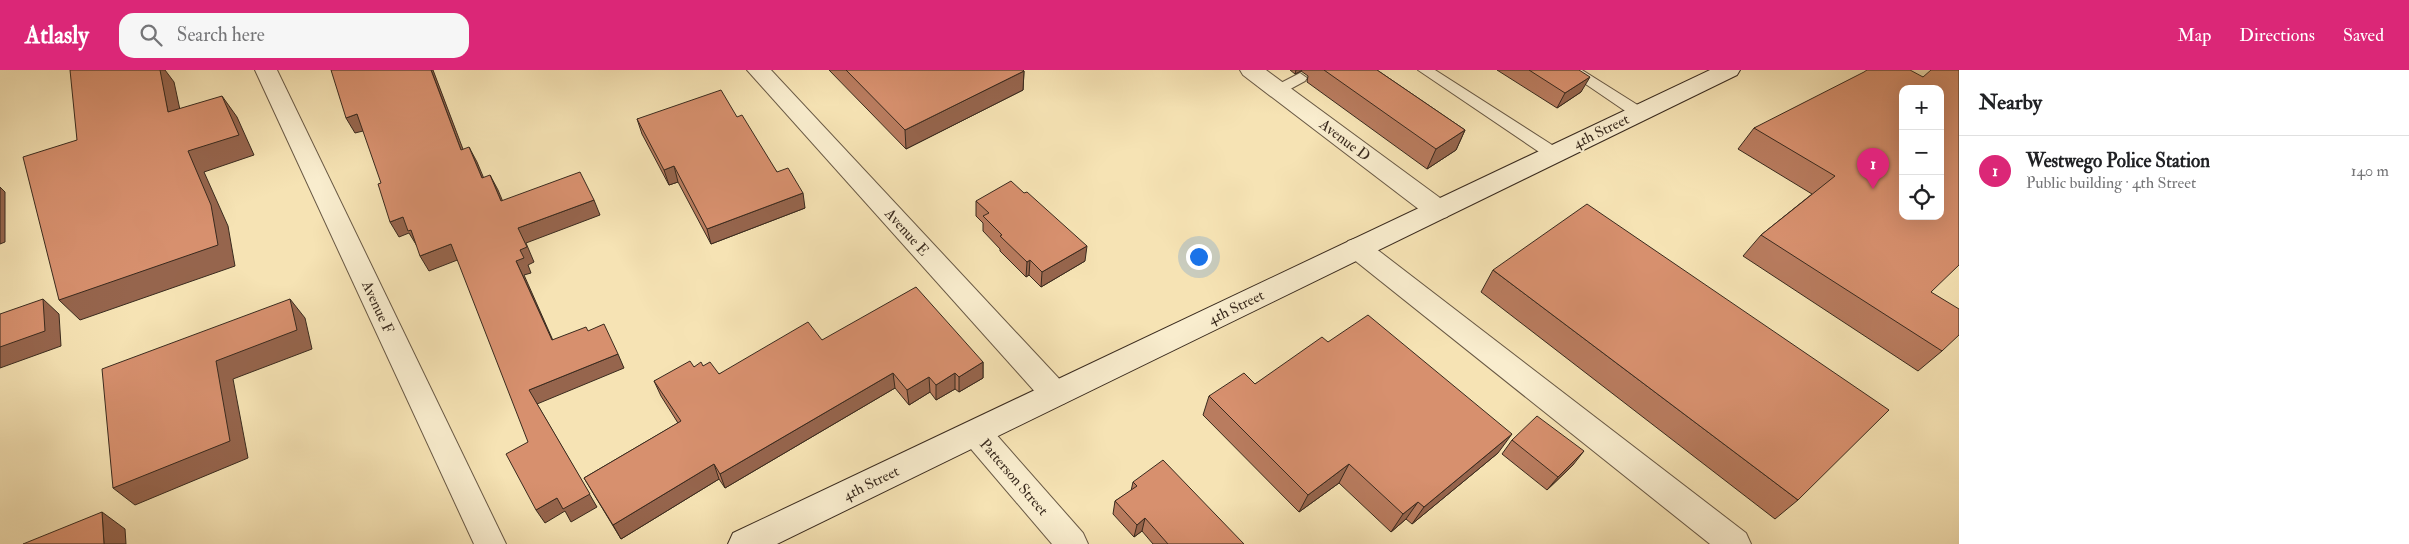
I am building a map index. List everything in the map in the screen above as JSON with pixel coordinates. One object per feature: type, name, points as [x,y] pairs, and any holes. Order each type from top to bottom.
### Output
[{"type":"street","name":"Avenue F","points":[[266,70],[490,544]]},
{"type":"street","name":"Avenue E","points":[[758,70],[1055,394]]},
{"type":"street","name":"Avenue D","points":[[1251,70],[1438,210]]},
{"type":"street","name":"4th Street","points":[[744,544],[1729,70]]},
{"type":"street","points":[[1358,248],[1735,544]]},
{"type":"street","name":"Patterson Street","points":[[976,433],[1072,544]]},
{"type":"lane","points":[[1425,70],[1554,154]]},
{"type":"lane","points":[[1573,70],[1638,114]]},
{"type":"lane","points":[[1278,90],[1300,78]]},
{"type":"building","points":[[70,70],[160,70],[168,112],[222,96],[239,135],[188,151],[211,205],[218,245],[59,300],[23,157],[77,140]]},
{"type":"building","points":[[331,70],[431,70],[461,150],[469,147],[482,178],[490,175],[501,201],[580,172],[594,200],[518,228],[527,247],[520,250],[524,258],[516,261],[552,340],[586,327],[588,331],[604,324],[618,354],[529,390],[590,494],[563,509],[557,498],[536,510],[506,454],[528,442],[451,244],[420,256],[411,230],[408,231],[403,217],[390,222],[378,184],[381,183],[357,114],[346,118]]},
{"type":"building","points":[[846,70],[1023,70],[1024,71],[905,130]]},
{"type":"building","points":[[1324,70],[1377,70],[1465,130],[1436,149]]},
{"type":"building","points":[[1529,70],[1579,70],[1590,77],[1565,93]]},
{"type":"building","points":[[1867,70],[1910,70],[1923,77],[1931,70],[1959,70],[1959,265],[1931,292],[1959,309],[1959,335],[1942,351],[1761,235],[1835,176],[1754,128]]},
{"type":"building","points":[[721,90],[737,117],[742,115],[777,172],[788,168],[803,193],[707,229],[674,166],[664,170],[637,119]]},
{"type":"building","points":[[1011,181],[1024,193],[1027,192],[1087,246],[1042,272],[1030,260],[1027,262],[1000,236],[1002,235],[983,216],[989,213],[976,201]]},
{"type":"building","points":[[1587,204],[1889,410],[1798,500],[1493,270]]},
{"type":"building","points":[[916,287],[983,362],[959,377],[955,373],[936,385],[929,377],[907,390],[893,373],[720,474],[714,464],[613,525],[584,478],[681,421],[654,381],[690,361],[694,367],[701,362],[703,366],[710,362],[719,374],[808,322],[822,340]]},
{"type":"building","points":[[43,299],[45,331],[0,347],[0,314]]},
{"type":"building","points":[[290,299],[297,330],[216,361],[230,441],[113,488],[102,369]]},
{"type":"building","points":[[1368,315],[1512,434],[1424,507],[1418,502],[1403,514],[1349,464],[1308,495],[1209,396],[1244,373],[1255,384],[1322,337],[1328,342]]},
{"type":"building","points":[[1537,416],[1584,451],[1558,477],[1512,440]]},
{"type":"building","points":[[1163,460],[1244,544],[1168,544],[1145,518],[1137,525],[1115,501],[1137,486],[1133,482]]},
{"type":"building","points":[[102,512],[104,544],[23,544]]},
{"type":"place","name":"Westwego Police Station","points":[[1873,189]]}]
